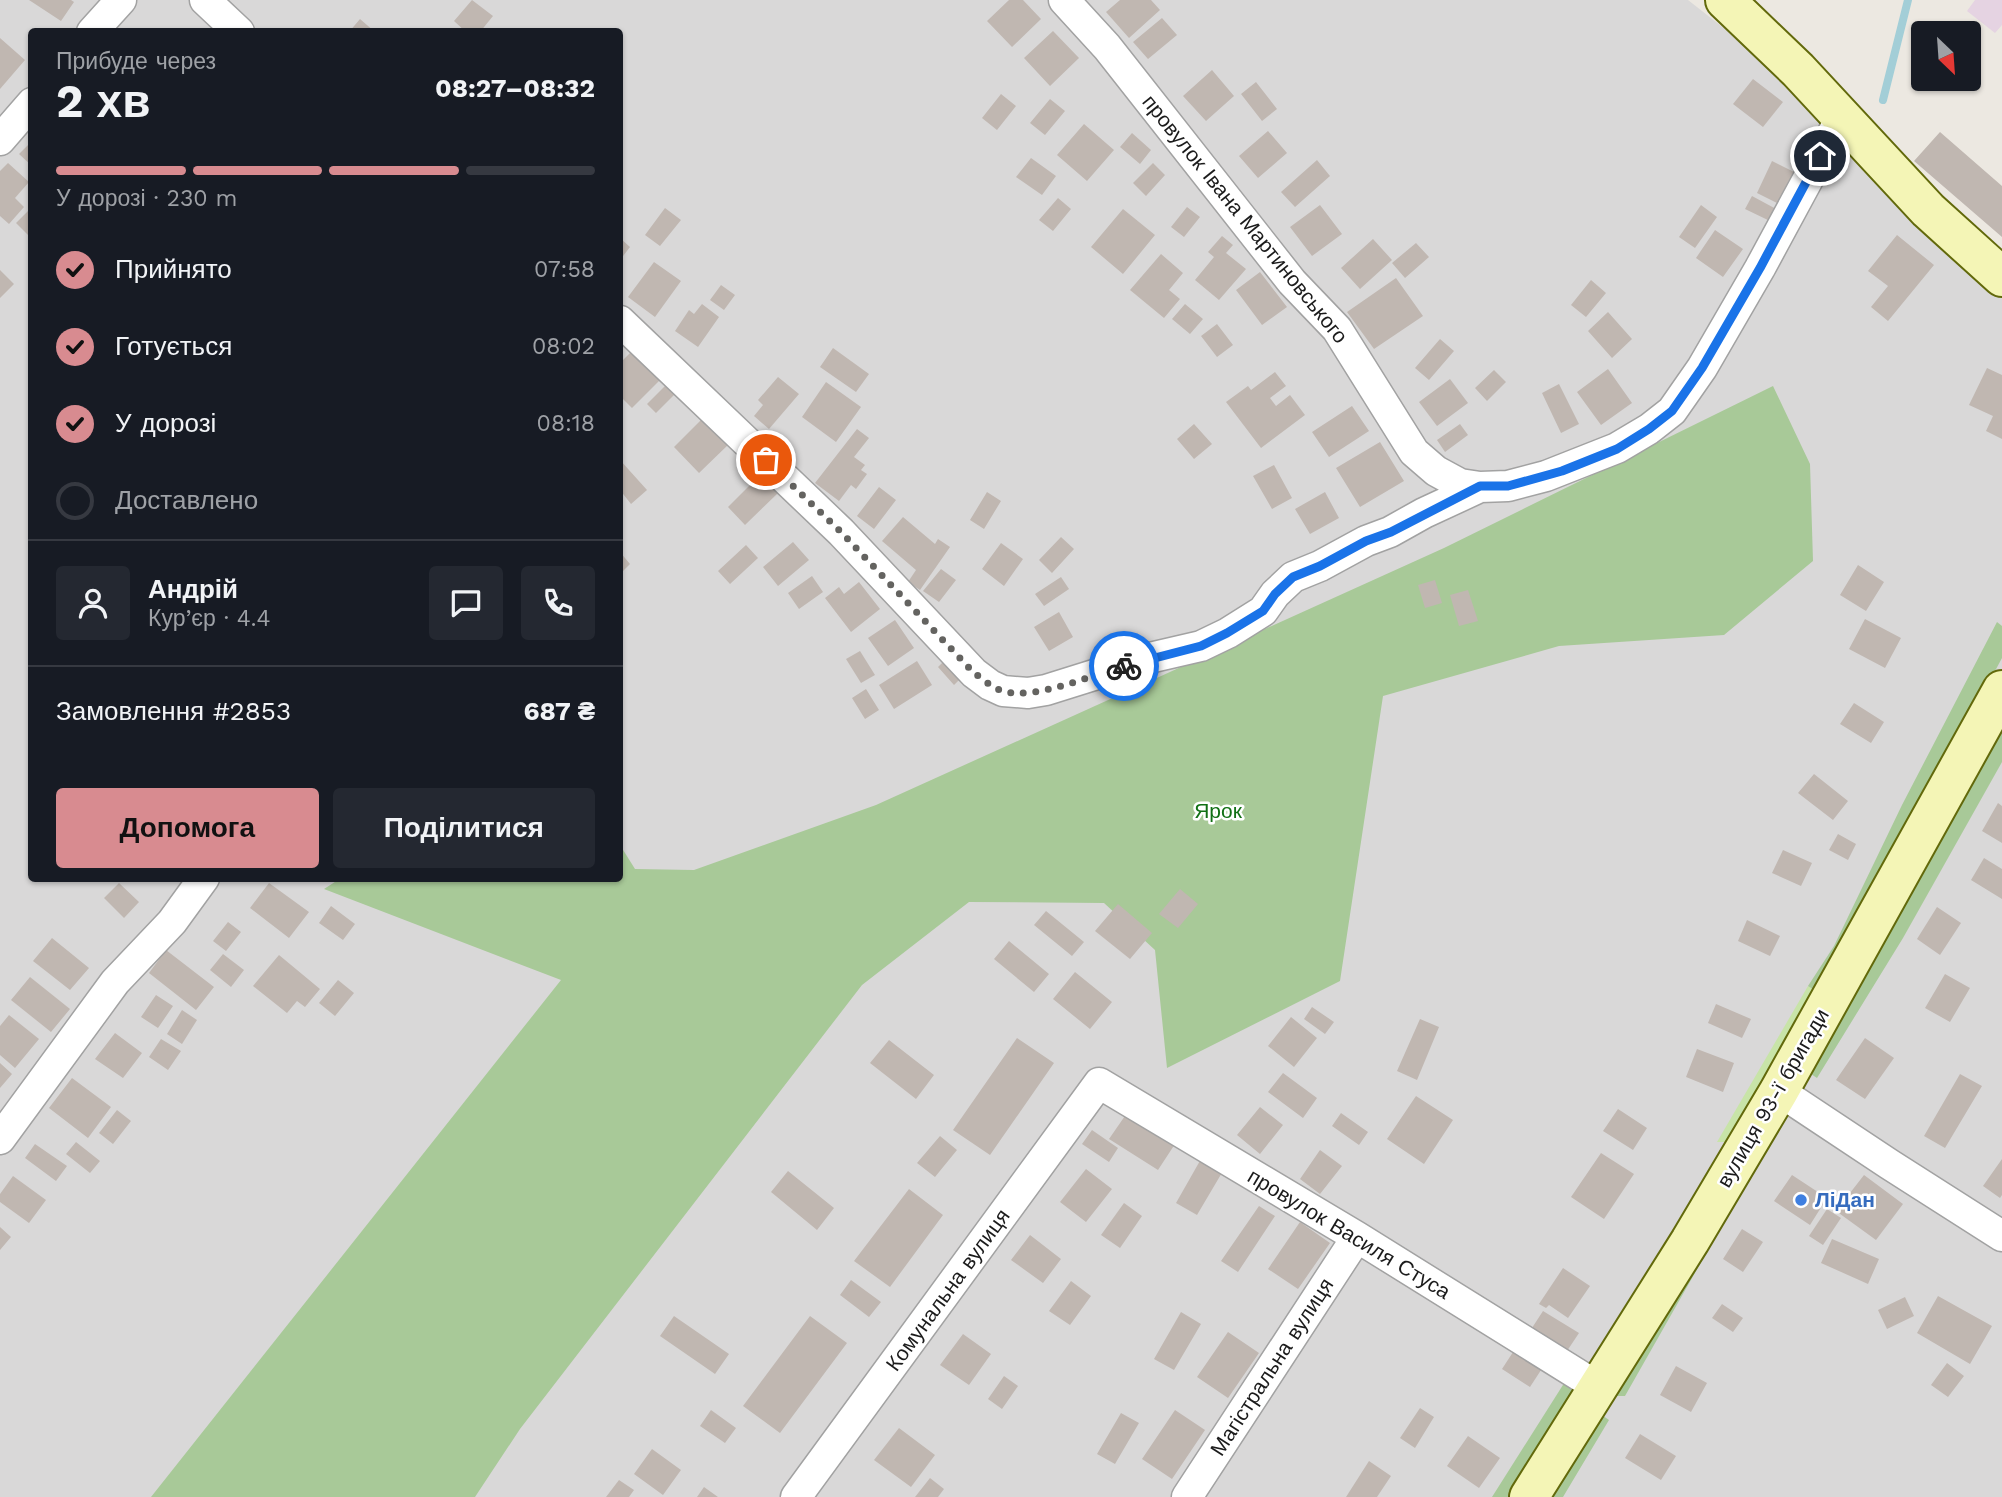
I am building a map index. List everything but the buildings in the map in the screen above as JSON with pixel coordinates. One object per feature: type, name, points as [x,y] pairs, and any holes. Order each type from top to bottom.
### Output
[{"type":"main road","points":[[1725,0],[1798,70],[1928,210],[2002,277]]},
{"type":"main road","name":"вулиця 93-ї бригади","points":[[1529,1497],[1690,1241],[1779,1091],[2002,690]]},
{"type":"street","points":[[96,28],[121,0]]},
{"type":"street","points":[[205,0],[235,28]]},
{"type":"street","name":"провулок Івана Мартиновського","points":[[1064,0],[1107,47],[1292,282],[1337,329],[1415,452],[1436,471],[1460,484],[1508,486],[1578,465],[1617,449],[1672,411],[1702,368],[1760,268],[1841,117]]},
{"type":"street","points":[[0,140],[28,108]]},
{"type":"street","points":[[623,324],[841,532],[974,673],[1003,691],[1028,693],[1046,690],[1144,659],[1201,646],[1263,611],[1275,594],[1293,577],[1366,541],[1391,532],[1480,486]]},
{"type":"street","points":[[0,1139],[115,982],[172,922],[201,882]]},
{"type":"street","name":"провулок Василя Стуса","points":[[1099,1083],[1357,1237],[1598,1387]]},
{"type":"street","name":"Комунальна вулиця","points":[[796,1497],[1099,1083]]},
{"type":"street","points":[[1779,1091],[2002,1236]]},
{"type":"street","name":"Магістральна вулиця","points":[[1187,1497],[1357,1237]]},
{"type":"shaded area","points":[[0,0],[1688,0],[1744,44],[2002,298],[2002,1497],[0,1497]]},
{"type":"shaded area","points":[[1975,0],[2002,0],[2002,25],[1995,33],[1967,11]]},
{"type":"green space","name":"Ярок","points":[[1773,386],[1810,464],[1813,561],[1724,635],[1559,646],[1383,696],[1340,981],[1167,1068],[1155,950],[1104,903],[969,902],[862,985],[520,1429],[475,1497],[151,1497],[561,980],[324,889],[335,882],[623,882],[623,850],[635,869],[694,870],[876,805],[1444,548]]},
{"type":"green space","points":[[1997,622],[2002,626],[2002,658],[1967,723],[1899,835],[1875,894],[1814,990],[1808,986],[1834,946],[1902,805]]},
{"type":"green space","points":[[2002,717],[2002,762],[1903,938],[1817,1078],[1805,1070]]},
{"type":"green space","points":[[1808,986],[1814,990],[1810,1004],[1728,1142],[1717,1142]]},
{"type":"green space","points":[[1708,1250],[1625,1396],[1614,1396],[1675,1287]]},
{"type":"green space","points":[[1568,1377],[1585,1391],[1520,1497],[1492,1497]]},
{"type":"green space","points":[[1596,1411],[1609,1420],[1563,1497],[1542,1497]]},
{"type":"waterway","points":[[1883,100],[1908,0]]},
{"type":"way so far","points":[[766,460],[888,580],[974,673],[990,685],[1003,691],[1028,693],[1124,666]]},
{"type":"place","name":"ЛіДан","points":[[1801,1200]]},
{"type":"route","points":[[1124,666],[1201,646],[1227,633],[1263,611],[1275,594],[1293,577],[1366,541],[1391,532],[1480,486],[1508,486],[1562,471],[1617,449],[1649,429],[1672,411],[1702,368],[1820,156]]}]
